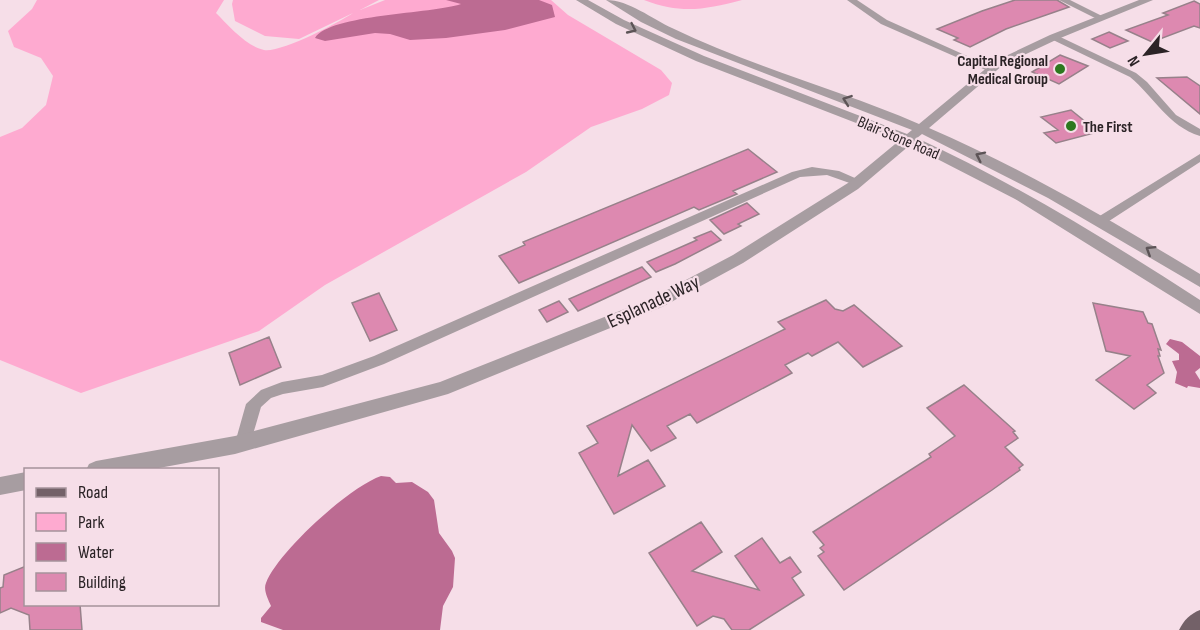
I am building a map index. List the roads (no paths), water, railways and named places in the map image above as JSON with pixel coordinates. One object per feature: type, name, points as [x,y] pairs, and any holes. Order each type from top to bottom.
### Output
[{"type":"main road","points":[[1191,630],[1200,621]]},
{"type":"street","name":"Blair Stone Road","points":[[581,0],[623,25],[686,54],[908,139],[968,168],[1097,240],[1200,308]]},
{"type":"street","name":"Blair Stone Road","points":[[611,0],[694,43],[921,129],[1017,174],[1102,220],[1200,281]]},
{"type":"street","points":[[851,0],[884,22],[991,69]]},
{"type":"street","points":[[1063,0],[1102,18]]},
{"type":"street","name":"Esplanade Way","points":[[107,468],[243,443],[442,389],[656,303],[738,259],[858,182],[991,69],[1018,52],[1148,0]]},
{"type":"street","points":[[1054,37],[1133,75],[1144,84],[1172,117],[1200,134]]},
{"type":"street","points":[[1039,207],[1091,220],[1102,220],[1200,156]]},
{"type":"street","points":[[243,443],[254,404],[266,394],[282,388],[323,381],[379,360],[807,170],[826,170],[858,182]]},
{"type":"street","points":[[0,486],[24,482]]},
{"type":"water","points":[[446,0],[539,0],[552,5],[555,17],[505,30],[446,38],[410,40],[390,34],[375,33],[325,41],[315,38],[324,30],[360,19],[461,4]]},
{"type":"water","points":[[1170,339],[1182,342],[1200,356],[1200,368],[1195,372],[1200,380],[1200,388],[1188,386],[1187,388],[1175,383],[1177,372],[1172,361],[1179,360],[1179,354],[1166,344]]},
{"type":"water","points":[[381,476],[390,477],[396,483],[412,482],[428,492],[434,500],[439,533],[455,558],[453,587],[443,606],[440,630],[283,630],[261,622],[261,618],[271,606],[265,592],[266,583],[285,555],[316,522],[351,493]]},
{"type":"place","name":"Capital Regional Medical Group","points":[[1060,69]]},
{"type":"place","name":"The First","points":[[1071,126]]}]
